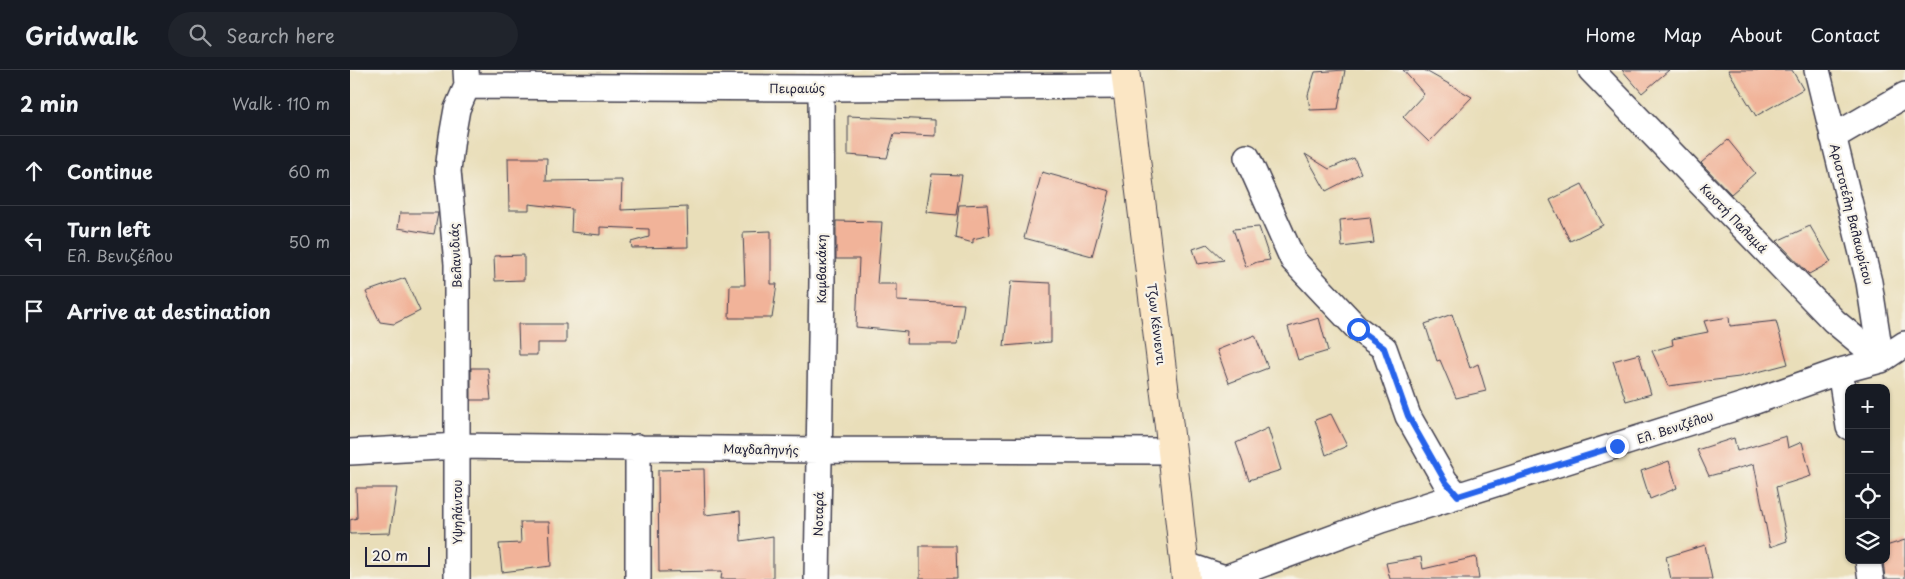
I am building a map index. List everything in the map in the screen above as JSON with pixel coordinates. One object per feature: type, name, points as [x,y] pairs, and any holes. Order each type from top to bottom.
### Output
[{"type":"street","name":"Κωστή Παλαμά","points":[[1591,70],[1834,321],[1893,358]]},
{"type":"street","name":"Αριστοτέλη Βαλαωρίτου","points":[[1817,70],[1869,282],[1893,358]]},
{"type":"street","name":"Πειραιώς","points":[[467,78],[821,88],[1126,78]]},
{"type":"street","name":"Βελανιδιάς","points":[[458,446],[457,264],[448,171],[457,109],[467,78]]},
{"type":"street","name":"Τζων Κέννεντι","points":[[1126,78],[1186,572]]},
{"type":"street","name":"Καμβακάκη","points":[[819,450],[822,281],[821,88]]},
{"type":"street","points":[[1834,137],[1905,95]]},
{"type":"street","points":[[1247,157],[1293,260],[1358,329],[1384,348],[1408,416],[1445,481],[1458,496]]},
{"type":"street","name":"Ελ. Βενιζέλου","points":[[1186,572],[1225,578],[1381,520],[1750,403],[1840,371],[1893,358],[1905,344]]},
{"type":"street","points":[[1840,371],[1845,402]]},
{"type":"street","name":"Μαγδαληνής","points":[[350,452],[458,446],[819,450],[1172,450]]},
{"type":"street","name":"Υψηλάντου","points":[[457,579],[458,446]]},
{"type":"street","points":[[638,447],[638,579]]},
{"type":"street","name":"Νοταρά","points":[[817,579],[819,450]]},
{"type":"street","points":[[1869,564],[1871,579]]},
{"type":"building","points":[[1345,70],[1338,109],[1310,110],[1308,95],[1315,72]]},
{"type":"building","points":[[1403,70],[1424,70],[1472,97],[1429,142],[1403,117],[1424,94]]},
{"type":"building","points":[[1622,70],[1669,70],[1642,93]]},
{"type":"building","points":[[1728,70],[1792,70],[1803,89],[1756,116]]},
{"type":"building","points":[[848,116],[935,120],[935,136],[894,134],[887,158],[848,155]]},
{"type":"building","points":[[1728,140],[1755,173],[1731,194],[1701,163]]},
{"type":"building","points":[[1305,154],[1329,169],[1354,158],[1361,173],[1326,191]]},
{"type":"building","points":[[508,158],[547,158],[546,181],[622,180],[621,210],[687,207],[688,247],[632,248],[631,242],[649,237],[649,229],[600,227],[600,235],[571,232],[572,209],[529,204],[529,210],[509,210]]},
{"type":"building","points":[[1042,172],[1110,191],[1092,256],[1024,238]]},
{"type":"building","points":[[932,174],[962,175],[956,215],[926,212]]},
{"type":"building","points":[[1582,184],[1603,225],[1570,241],[1550,200]]},
{"type":"building","points":[[987,204],[990,235],[973,239],[973,243],[955,238],[959,205]]},
{"type":"building","points":[[400,213],[438,213],[434,234],[398,228]]},
{"type":"building","points":[[1370,217],[1374,243],[1342,247],[1340,220]]},
{"type":"building","points":[[836,221],[882,222],[877,284],[897,284],[897,301],[964,304],[958,344],[906,344],[907,332],[856,327],[859,259],[836,259]]},
{"type":"building","points":[[1810,226],[1831,262],[1809,274],[1777,241]]},
{"type":"building","points":[[1259,227],[1270,260],[1257,262],[1246,267],[1233,229]]},
{"type":"building","points":[[771,231],[771,284],[777,284],[772,318],[729,318],[730,285],[745,285],[743,232]]},
{"type":"building","points":[[1207,244],[1224,260],[1198,264],[1193,249]]},
{"type":"building","points":[[524,255],[524,280],[495,281],[494,256]]},
{"type":"building","points":[[405,278],[420,311],[394,324],[380,322],[366,292]]},
{"type":"building","points":[[1011,281],[1051,283],[1051,342],[1004,346]]},
{"type":"building","points":[[1452,314],[1470,368],[1478,364],[1486,391],[1456,398],[1440,360],[1437,361],[1425,324]]},
{"type":"building","points":[[1729,317],[1730,326],[1776,321],[1788,364],[1739,377],[1668,386],[1652,351],[1673,345],[1672,339],[1708,332],[1704,321]]},
{"type":"building","points":[[1319,318],[1328,351],[1298,360],[1288,327]]},
{"type":"building","points":[[518,324],[566,324],[566,343],[537,343],[537,355],[519,355]]},
{"type":"building","points":[[1255,335],[1268,368],[1229,383],[1217,350]]},
{"type":"building","points":[[1639,354],[1651,394],[1626,401],[1613,361]]},
{"type":"building","points":[[471,368],[488,368],[491,400],[471,400]]},
{"type":"building","points":[[1331,414],[1347,446],[1326,455],[1315,420]]},
{"type":"building","points":[[1268,428],[1281,470],[1249,480],[1236,443]]},
{"type":"building","points":[[1786,436],[1788,448],[1802,442],[1811,476],[1776,487],[1787,541],[1770,547],[1754,464],[1709,476],[1697,450],[1734,438],[1737,451]]},
{"type":"building","points":[[1669,461],[1677,488],[1650,499],[1641,471]]},
{"type":"building","points":[[704,469],[705,515],[740,511],[741,541],[773,536],[773,579],[721,579],[722,571],[659,572],[658,470]]},
{"type":"building","points":[[356,488],[397,488],[390,533],[350,534],[350,520],[357,518]]},
{"type":"building","points":[[520,522],[549,522],[551,566],[502,572],[499,544],[521,543]]},
{"type":"building","points":[[1905,540],[1905,579],[1885,579],[1883,564],[1890,564],[1890,545]]},
{"type":"building","points":[[1705,545],[1712,579],[1671,579],[1666,557]]},
{"type":"building","points":[[920,546],[956,546],[957,579],[920,579]]},
{"type":"building","points":[[1421,557],[1423,569],[1476,557],[1479,579],[1390,579],[1386,563]]},
{"type":"route","points":[[1358,329],[1384,348],[1408,416],[1445,481],[1458,496],[1617,446]]}]
